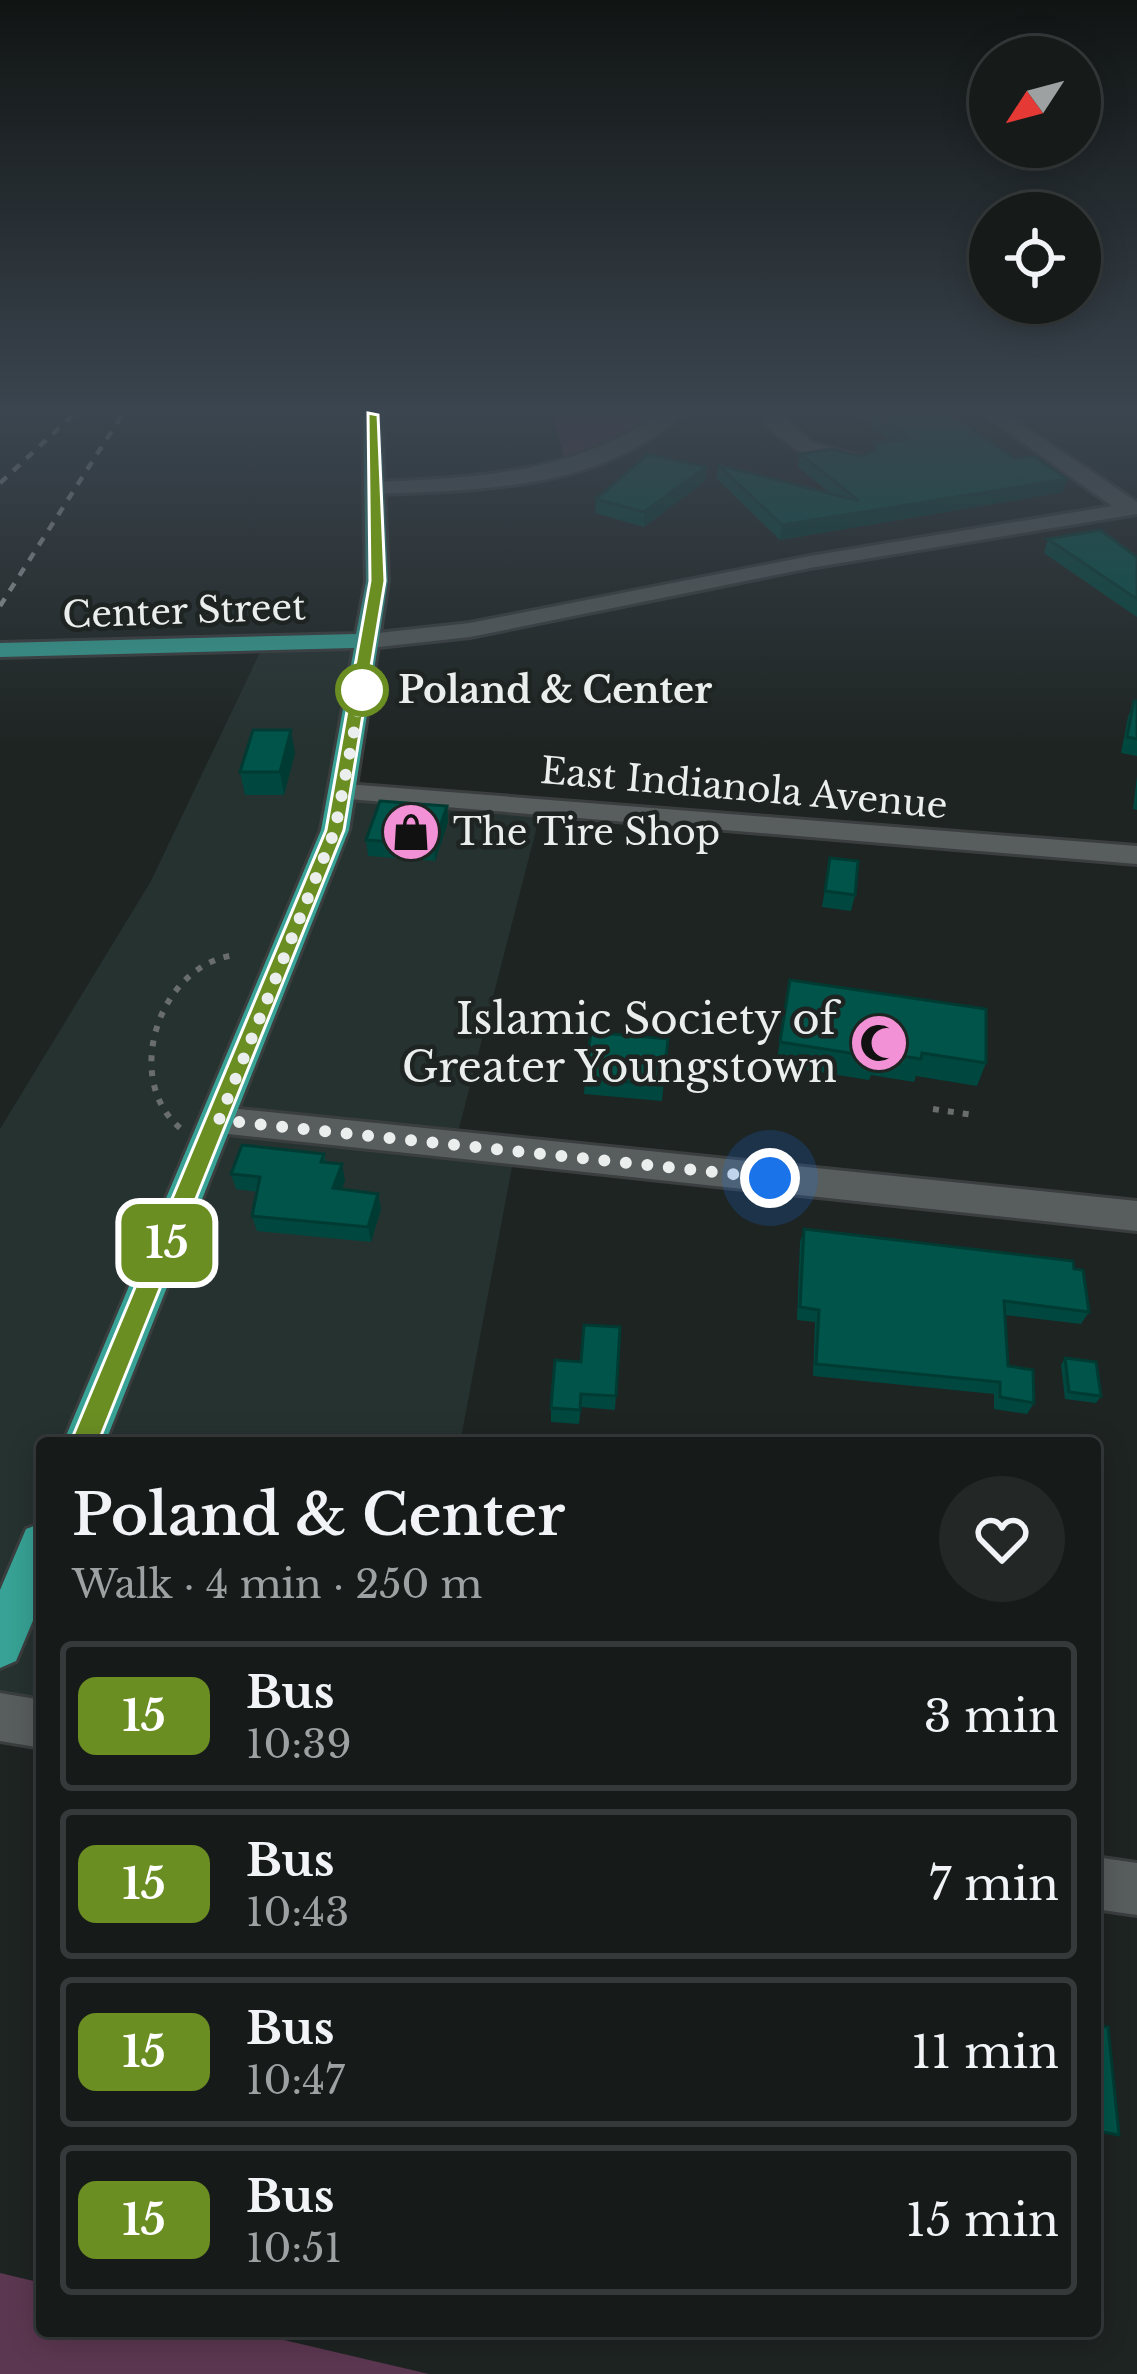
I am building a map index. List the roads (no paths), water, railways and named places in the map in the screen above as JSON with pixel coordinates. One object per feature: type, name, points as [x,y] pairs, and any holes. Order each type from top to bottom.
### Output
[{"type":"main road","points":[[87,1437],[321,870],[346,792],[377,581],[377,526]]},
{"type":"main road","name":"Center Street","points":[[0,650],[369,641]]},
{"type":"main road","points":[[0,1645],[36,1558]]},
{"type":"street","points":[[369,641],[470,630],[810,562],[1030,526]]},
{"type":"street","name":"East Indianola Avenue","points":[[346,792],[1137,855]]},
{"type":"street","points":[[214,1132],[1137,1216]]},
{"type":"street","points":[[0,1717],[36,1723]]},
{"type":"street","points":[[1101,1883],[1137,1889]]},
{"type":"railway","points":[[0,606],[51,526]]},
{"type":"place","name":"Poland & Center","points":[[362,690]]},
{"type":"place","name":"The Tire Shop","points":[[411,832]]},
{"type":"place","name":"Islamic Society of Greater Youngstown","points":[[879,1043]]}]
